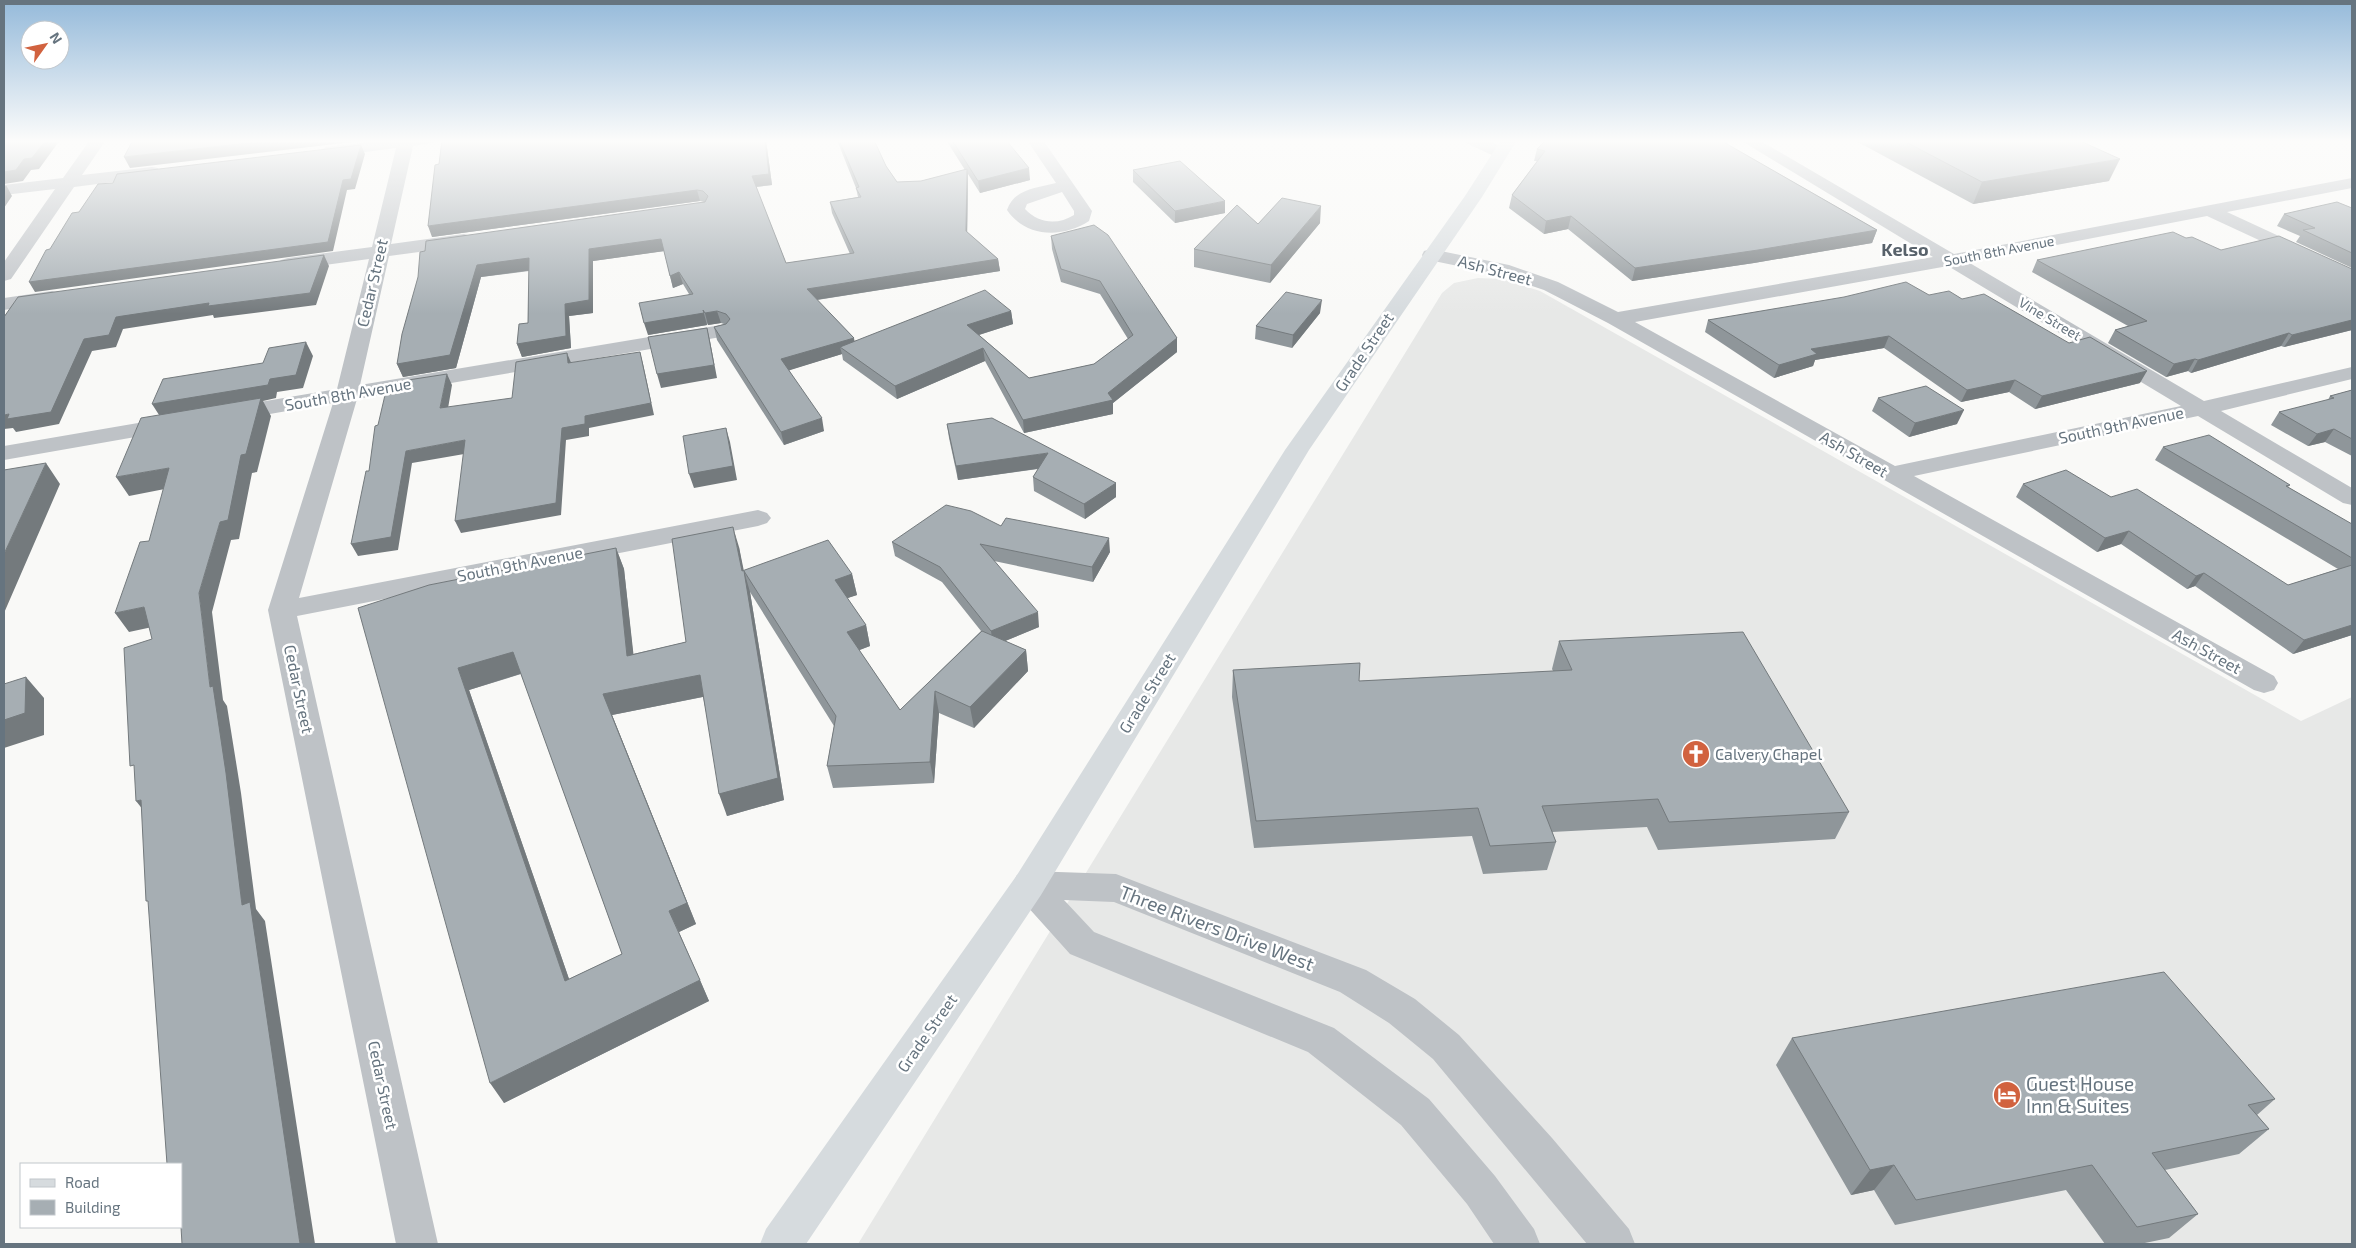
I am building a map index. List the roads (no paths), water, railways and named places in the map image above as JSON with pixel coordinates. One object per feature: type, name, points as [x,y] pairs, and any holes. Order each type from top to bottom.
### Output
[{"type":"main road","name":"Grade Street","points":[[781,1244],[1029,885],[1297,450],[1472,198]]},
{"type":"street","points":[[4,275],[57,198]]},
{"type":"street","name":"Cedar Street","points":[[395,198],[379,252],[347,394],[282,610],[417,1244]]},
{"type":"street","name":"Vine Street","points":[[1847,198],[2352,498]]},
{"type":"street","name":"South 8th Avenue","points":[[1616,319],[1951,260],[2277,198]]},
{"type":"street","points":[[2210,211],[2352,277]]},
{"type":"street","points":[[270,267],[486,237]]},
{"type":"street","name":"Ash Street","points":[[1431,255],[1502,269],[1543,283],[1616,319],[2264,683]]},
{"type":"street","points":[[4,304],[73,294]]},
{"type":"street","name":"South 8th Avenue","points":[[4,453],[721,331]]},
{"type":"street","name":"South 9th Avenue","points":[[1890,474],[2200,409],[2352,373]]},
{"type":"street","name":"South 9th Avenue","points":[[282,610],[758,518]]},
{"type":"street","points":[[1029,885],[1082,944],[1321,1040],[1415,1112],[1482,1190],[1518,1244]]},
{"type":"street","name":"Three Rivers Drive West","points":[[1029,885],[1116,888],[1353,981],[1402,1011],[1446,1047],[1538,1152],[1614,1244]]},
{"type":"place","name":"Calvery Chapel","points":[[1696,754]]},
{"type":"place","name":"Guest House Inn & Suites","points":[[2007,1095]]},
{"type":"district","name":"Kelso","points":[[1905,250]]}]
